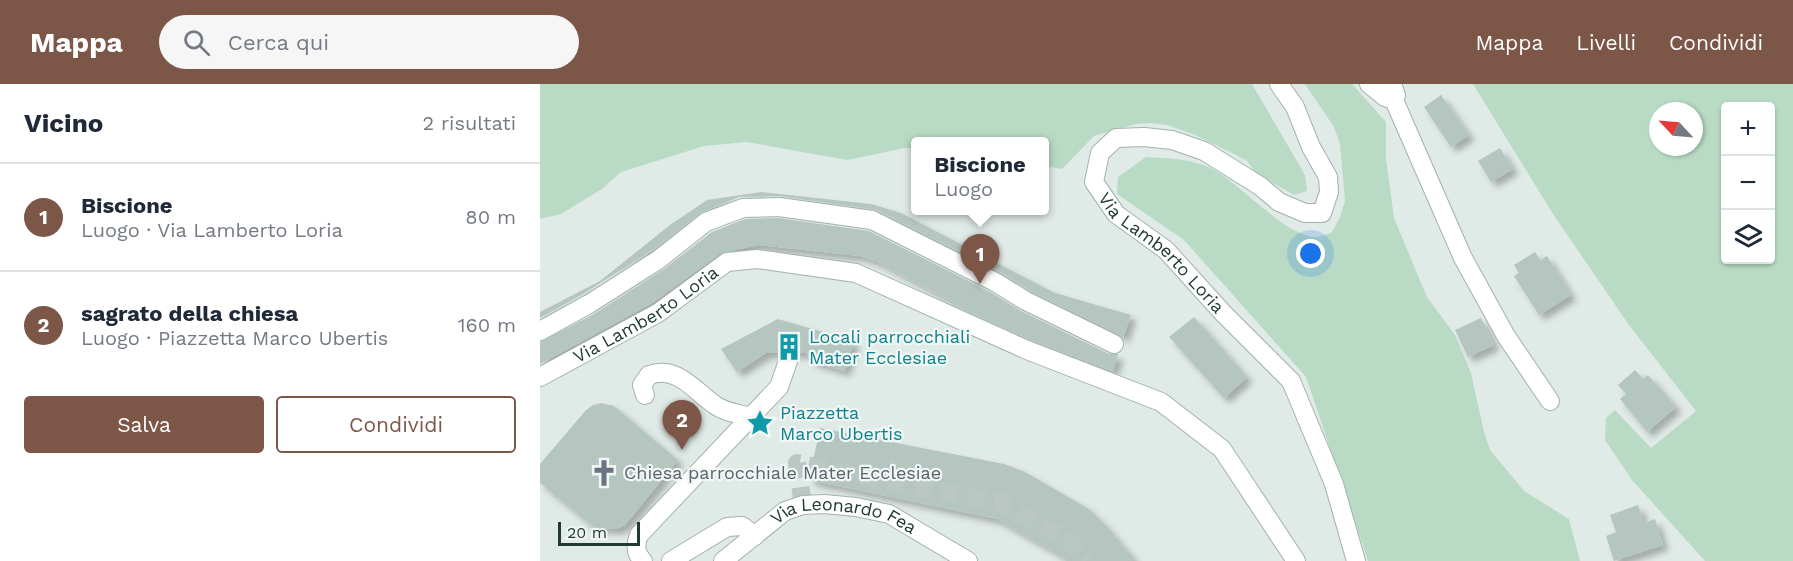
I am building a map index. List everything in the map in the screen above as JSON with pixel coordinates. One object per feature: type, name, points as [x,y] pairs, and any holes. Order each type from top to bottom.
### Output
[{"type":"street","name":"Via Lamberto Loria","points":[[1279,84],[1295,107],[1311,147],[1328,177],[1329,192],[1322,213],[1305,213],[1279,202],[1260,186],[1204,151],[1172,140],[1144,137],[1116,138],[1100,153],[1094,182],[1116,214],[1166,250],[1223,313],[1291,381],[1334,484],[1356,561]]},
{"type":"street","points":[[1370,84],[1385,97],[1393,92],[1463,258],[1506,336],[1550,401]]},
{"type":"street","points":[[540,331],[589,304],[658,260],[706,222],[743,208],[779,207],[872,220],[994,282],[1026,301],[1114,344]]},
{"type":"street","name":"Via Lamberto Loria","points":[[540,377],[658,313],[728,262],[758,259],[856,273],[1027,350],[1161,402],[1222,449],[1296,561]]},
{"type":"street","points":[[643,561],[636,548],[639,535],[779,387],[788,361]]},
{"type":"street","points":[[645,395],[642,385],[649,375],[666,372],[695,387],[716,406],[751,417]]},
{"type":"street","name":"Via Leonardo Fea","points":[[723,561],[785,511],[803,505],[824,504],[856,507],[889,514],[968,561]]},
{"type":"street","points":[[671,561],[727,527],[742,526],[755,536]]},
{"type":"green space","points":[[540,84],[1252,84],[1305,175],[1307,191],[1294,195],[1256,173],[1247,161],[1234,154],[1195,135],[1167,125],[1151,123],[1136,124],[1094,136],[1062,169],[1049,167],[1049,137],[911,137],[911,148],[847,160],[747,142],[704,146],[621,172],[602,189],[561,214],[540,219]]},
{"type":"green space","points":[[1305,84],[1352,84],[1386,122],[1386,159],[1394,218],[1427,297],[1455,335],[1471,373],[1490,450],[1524,491],[1569,519],[1580,561],[1368,561],[1306,377],[1184,240],[1117,194],[1118,177],[1146,157],[1187,161],[1203,165],[1222,175],[1275,218],[1302,234],[1316,237],[1332,232],[1345,201],[1340,144],[1334,127]]},
{"type":"green space","points":[[1473,84],[1793,84],[1793,561],[1705,561],[1632,480],[1605,440],[1606,418],[1615,410],[1651,448],[1696,411],[1629,325],[1553,214]]},
{"type":"building","points":[[1441,95],[1469,135],[1451,147],[1424,107]]},
{"type":"building","points":[[1500,148],[1513,169],[1491,182],[1478,161]]},
{"type":"building","points":[[761,192],[871,204],[901,213],[1055,293],[1131,315],[1123,338],[877,210],[779,196],[739,197],[702,212],[651,251],[540,318],[540,312],[600,281],[670,225],[707,200]]},
{"type":"building","points":[[778,218],[869,231],[990,292],[1021,311],[1109,354],[1118,354],[1113,371],[1031,340],[985,319],[876,261],[860,256],[759,245],[721,253],[652,303],[540,364],[540,342],[594,314],[664,269],[712,232],[745,219]]},
{"type":"building","points":[[1535,252],[1540,260],[1547,256],[1571,295],[1539,315],[1514,276],[1519,273],[1514,265]]},
{"type":"building","points":[[1194,317],[1247,377],[1224,398],[1169,337]]},
{"type":"building","points":[[1481,318],[1494,345],[1468,357],[1455,330]]},
{"type":"building","name":"Locali parrocchiali Mater Ecclesiae","points":[[778,319],[854,341],[845,371],[813,362],[806,353],[786,350],[780,353],[766,353],[737,372],[721,349]]},
{"type":"building","points":[[1635,370],[1643,379],[1648,375],[1676,407],[1647,432],[1620,399],[1626,394],[1618,385]]},
{"type":"building","name":"Chiesa parrocchiale Mater Ecclesiae","points":[[601,403],[614,406],[678,460],[625,525],[616,529],[594,527],[540,483],[540,464],[586,410]]},
{"type":"building","points":[[820,428],[1004,464],[1025,472],[1089,509],[1136,561],[1066,561],[1062,556],[997,519],[809,480]]},
{"type":"building","points":[[1638,505],[1644,523],[1655,519],[1663,545],[1614,561],[1606,536],[1616,532],[1610,515]]},
{"type":"tunnel","points":[[803,505],[797,463],[1000,502],[1070,542],[1087,561]]},
{"type":"place","name":"Biscione","points":[[980,284]]},
{"type":"place","name":"Locali parrocchiali Mater Ecclesiae","points":[[789,347]]},
{"type":"place","name":"Piazzetta Marco Ubertis","points":[[760,423]]},
{"type":"place","name":"sagrato della chiesa","points":[[682,450]]},
{"type":"place","name":"Chiesa parrocchiale Mater Ecclesiae","points":[[604,473]]}]
